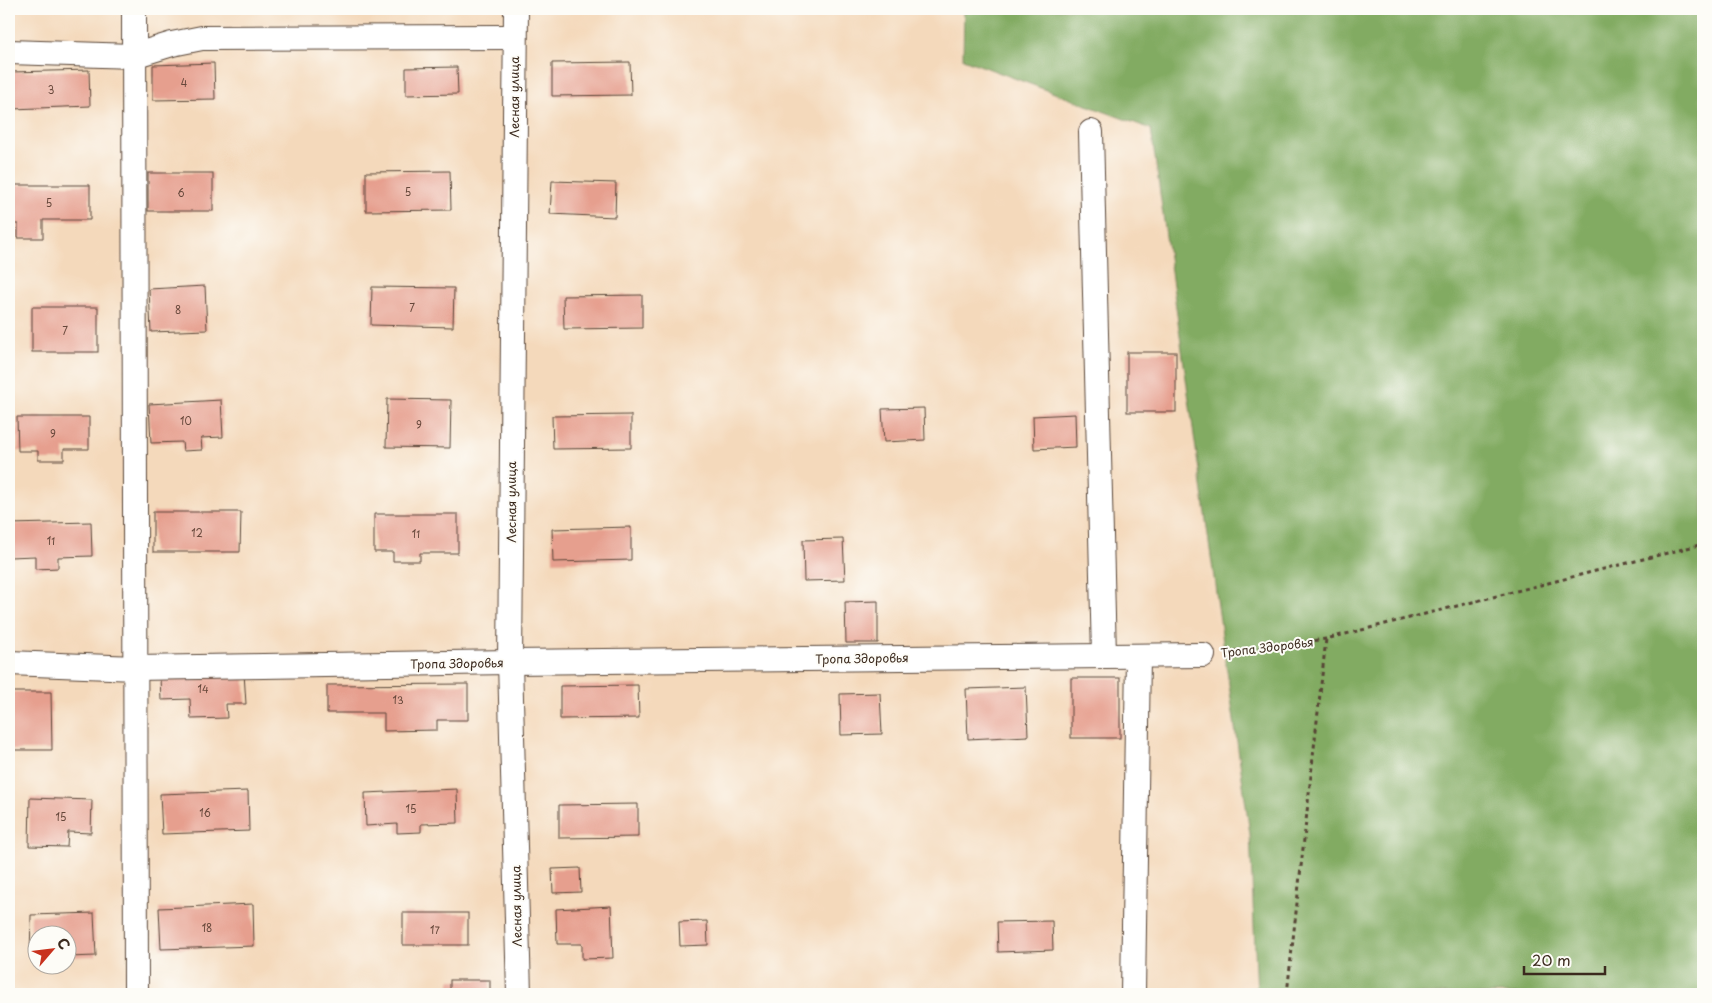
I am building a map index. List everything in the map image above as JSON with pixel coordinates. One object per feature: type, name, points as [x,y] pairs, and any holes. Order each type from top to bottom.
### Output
[{"type":"street","points":[[134,9],[136,994]]},
{"type":"street","name":"Лесная улица","points":[[516,9],[514,37],[510,662],[519,994]]},
{"type":"street","points":[[9,52],[133,56],[172,44],[202,38],[514,37]]},
{"type":"street","points":[[1091,132],[1104,656]]},
{"type":"street","name":"Тропа Здоровья","points":[[9,664],[135,668],[1203,655]]},
{"type":"street","points":[[1133,994],[1138,656]]},
{"type":"path","name":"Тропа Здоровья","points":[[1203,655],[1326,639],[1703,544]]},
{"type":"path","points":[[1287,994],[1326,639]]},
{"type":"green space","points":[[964,9],[1703,9],[1703,994],[1257,994],[1250,834],[1151,129],[963,59]]},
{"type":"building","points":[[630,62],[631,95],[552,96],[552,63]]},
{"type":"building","points":[[214,63],[215,99],[153,100],[153,65]]},
{"type":"building","points":[[457,67],[458,94],[406,95],[406,68]]},
{"type":"building","points":[[89,70],[90,106],[12,109],[11,72]]},
{"type":"building","points":[[450,171],[451,210],[366,211],[366,172]]},
{"type":"building","points":[[148,173],[213,173],[213,211],[148,211]]},
{"type":"building","points":[[552,181],[616,183],[615,217],[550,214]]},
{"type":"building","points":[[9,185],[90,185],[90,220],[43,220],[43,238],[18,238],[18,224],[9,224]]},
{"type":"building","points":[[205,286],[207,330],[151,332],[149,289]]},
{"type":"building","points":[[372,287],[454,288],[453,327],[371,325]]},
{"type":"building","points":[[642,295],[642,328],[564,329],[563,296]]},
{"type":"building","points":[[32,307],[98,307],[98,352],[32,352]]},
{"type":"building","points":[[1127,352],[1176,352],[1176,412],[1127,412]]},
{"type":"building","points":[[387,399],[451,400],[450,448],[386,447]]},
{"type":"building","points":[[221,400],[223,437],[201,438],[202,450],[183,451],[182,442],[151,443],[149,404]]},
{"type":"building","points":[[924,408],[925,440],[884,442],[882,409]]},
{"type":"building","points":[[1075,414],[1076,447],[1034,449],[1033,416]]},
{"type":"building","points":[[631,415],[631,448],[553,449],[552,416]]},
{"type":"building","points":[[17,417],[89,417],[89,449],[64,449],[64,460],[38,460],[38,451],[18,451]]},
{"type":"building","points":[[153,512],[241,512],[240,552],[153,552]]},
{"type":"building","points":[[374,514],[458,514],[458,553],[420,553],[420,561],[393,561],[393,552],[374,552]]},
{"type":"building","points":[[91,522],[92,556],[58,557],[58,568],[35,569],[35,556],[10,557],[10,524]]},
{"type":"building","points":[[631,527],[631,560],[553,562],[552,529]]},
{"type":"building","points":[[843,539],[845,580],[804,581],[803,540]]},
{"type":"building","points":[[878,601],[878,643],[846,643],[845,602]]},
{"type":"building","points":[[244,673],[246,704],[226,704],[227,718],[191,719],[190,699],[161,700],[160,677]]},
{"type":"building","points":[[1071,678],[1120,678],[1120,738],[1071,738]]},
{"type":"building","points":[[468,684],[468,720],[437,720],[437,730],[384,731],[384,713],[327,713],[327,685]]},
{"type":"building","points":[[638,685],[639,718],[560,719],[560,686]]},
{"type":"building","points":[[1026,687],[1028,736],[968,739],[966,689]]},
{"type":"building","points":[[9,692],[51,692],[52,750],[9,750]]},
{"type":"building","points":[[880,693],[882,734],[841,735],[840,694]]},
{"type":"building","points":[[457,789],[458,823],[421,824],[421,832],[397,833],[397,824],[366,826],[365,793]]},
{"type":"building","points":[[248,791],[249,831],[162,834],[160,794]]},
{"type":"building","points":[[30,798],[92,800],[91,833],[68,832],[67,847],[29,846]]},
{"type":"building","points":[[638,804],[638,837],[559,838],[559,805]]},
{"type":"building","points":[[580,868],[581,892],[553,893],[552,869]]},
{"type":"building","points":[[253,904],[254,946],[161,949],[159,908]]},
{"type":"building","points":[[611,906],[613,958],[582,959],[582,944],[557,944],[556,909]]},
{"type":"building","points":[[94,913],[96,956],[78,957],[78,926],[31,926],[31,915]]},
{"type":"building","points":[[403,913],[468,913],[468,945],[403,945]]},
{"type":"building","points":[[707,921],[708,945],[680,946],[679,922]]},
{"type":"building","points":[[1052,921],[1053,950],[998,952],[997,922]]},
{"type":"building","points":[[450,980],[490,980],[490,994],[450,994]]}]
